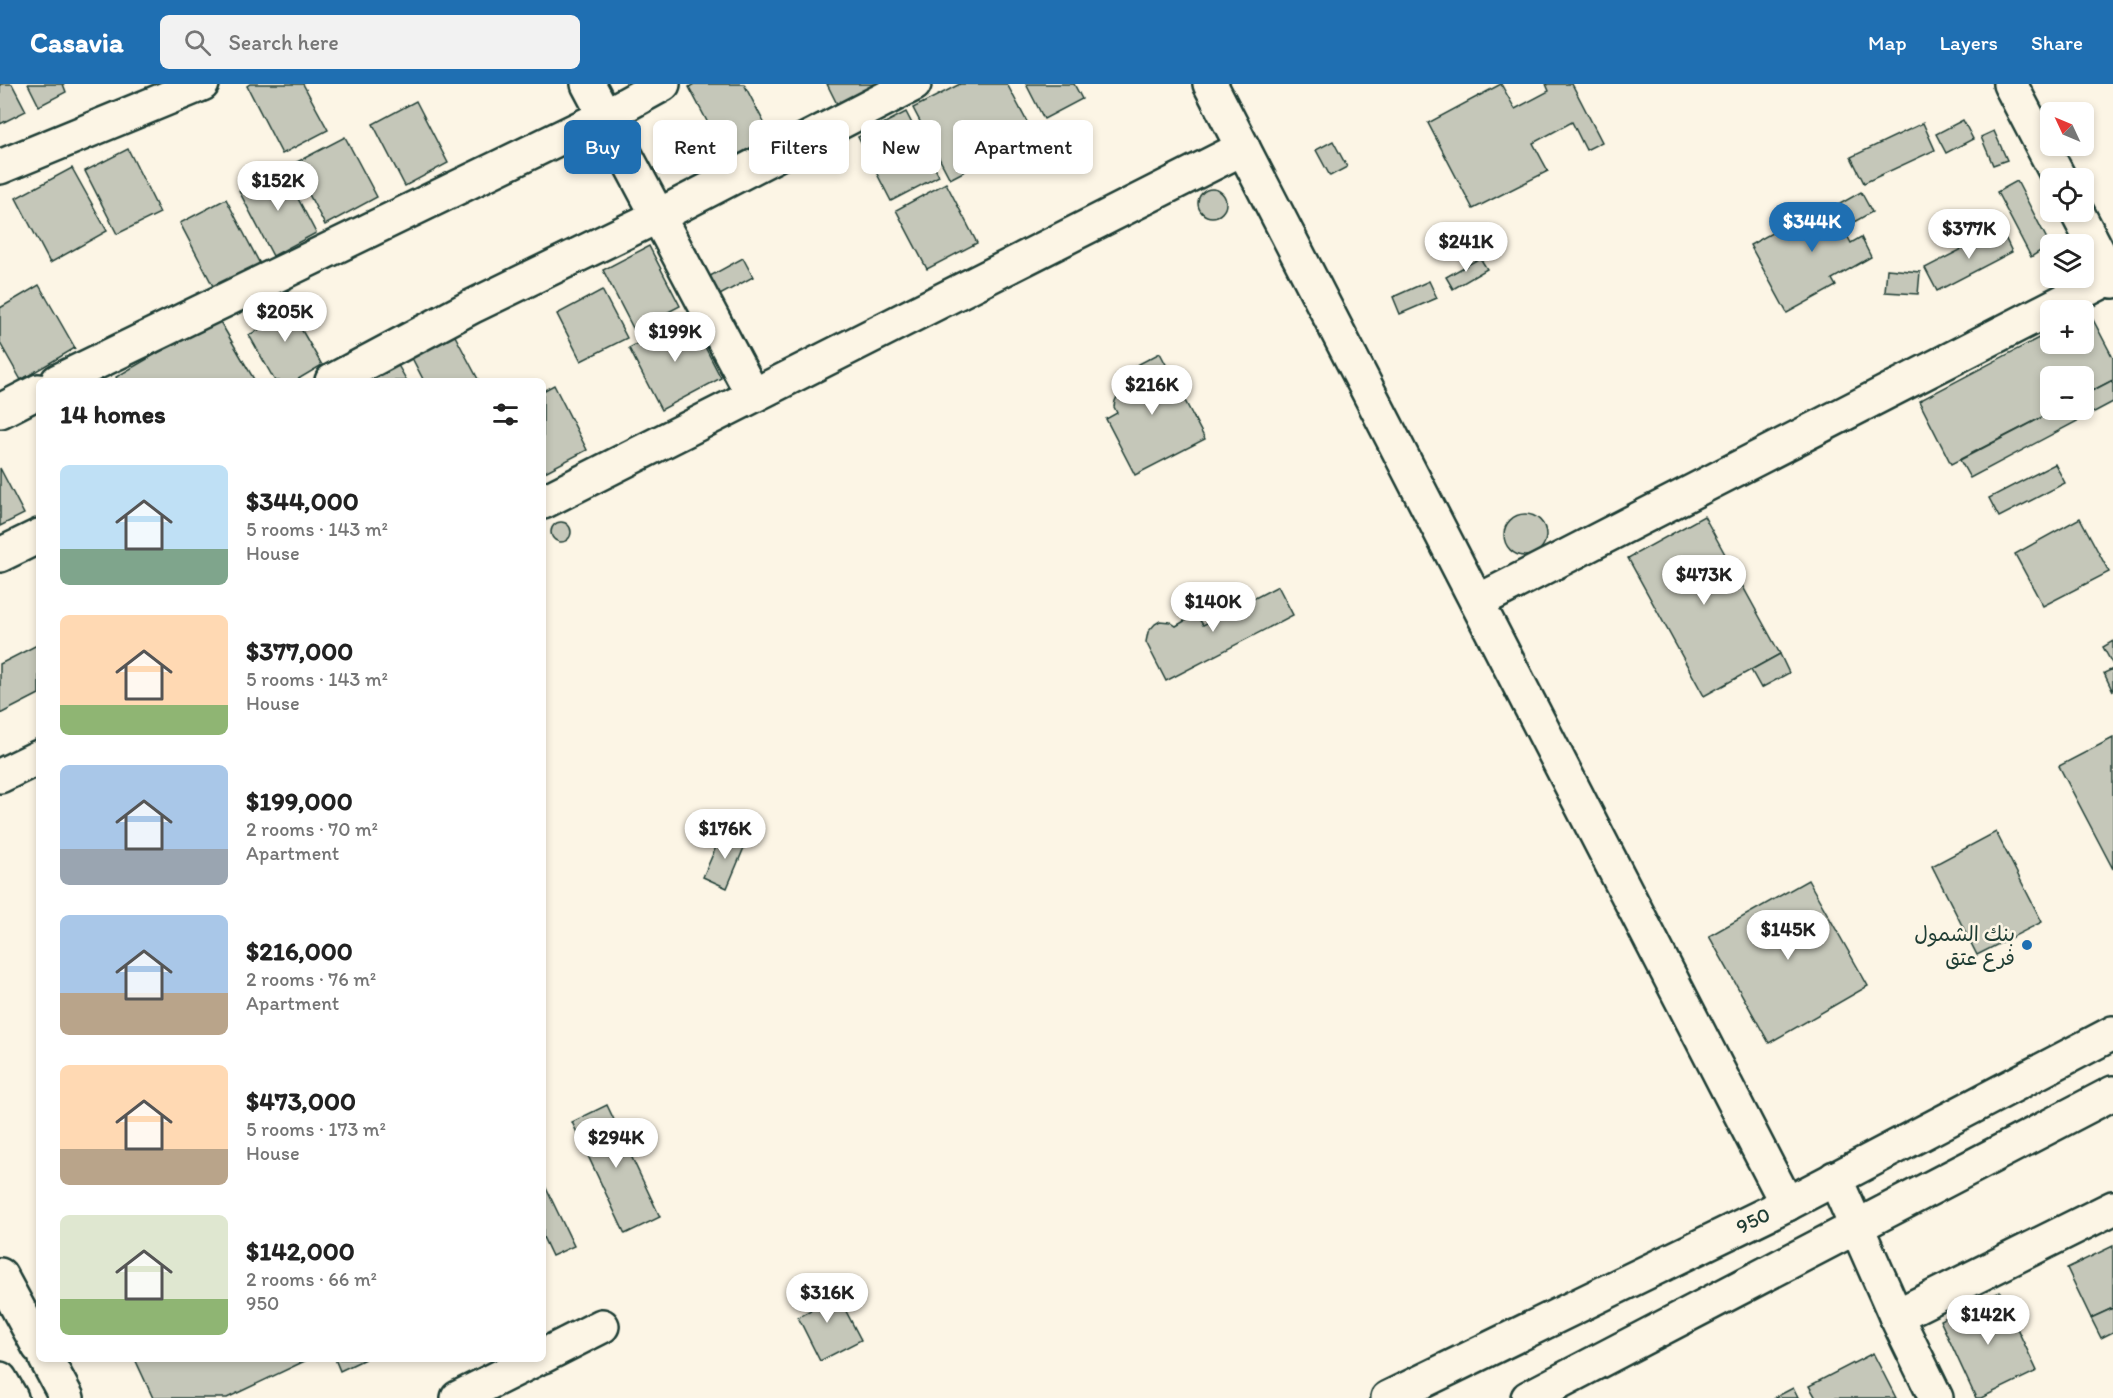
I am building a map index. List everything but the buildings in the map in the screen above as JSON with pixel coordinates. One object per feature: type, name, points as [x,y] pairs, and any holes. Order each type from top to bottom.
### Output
[{"type":"street","points":[[0,167],[202,84]]},
{"type":"street","points":[[588,84],[753,395]]},
{"type":"street","points":[[64,378],[605,116],[663,84]]},
{"type":"street","points":[[338,378],[471,307],[658,216],[914,84]]},
{"type":"street","points":[[1212,84],[1787,1204]]},
{"type":"street","points":[[2010,84],[2055,168]]},
{"type":"street","points":[[546,500],[1243,148]]},
{"type":"street","points":[[1477,602],[2112,279],[2082,222]]},
{"type":"street","points":[[0,411],[36,393]]},
{"type":"street","points":[[0,555],[36,537]]},
{"type":"street","points":[[0,776],[36,758]]},
{"type":"street","name":"950","points":[[1402,1395],[1787,1204],[2113,1033]]},
{"type":"street","points":[[1528,1398],[2113,1093]]},
{"type":"street","points":[[1835,1178],[1896,1316],[1936,1398]]},
{"type":"street","points":[[1896,1316],[2113,1208]]},
{"type":"street","points":[[0,1275],[36,1341]]},
{"type":"street","points":[[546,1354],[602,1326]]},
{"type":"street","points":[[48,1362],[67,1398]]},
{"type":"street","points":[[458,1398],[530,1362]]},
{"type":"street","points":[[0,1379],[11,1398]]},
{"type":"place","name":"بنك الشمول فرع عتق","points":[[2027,945]]}]
